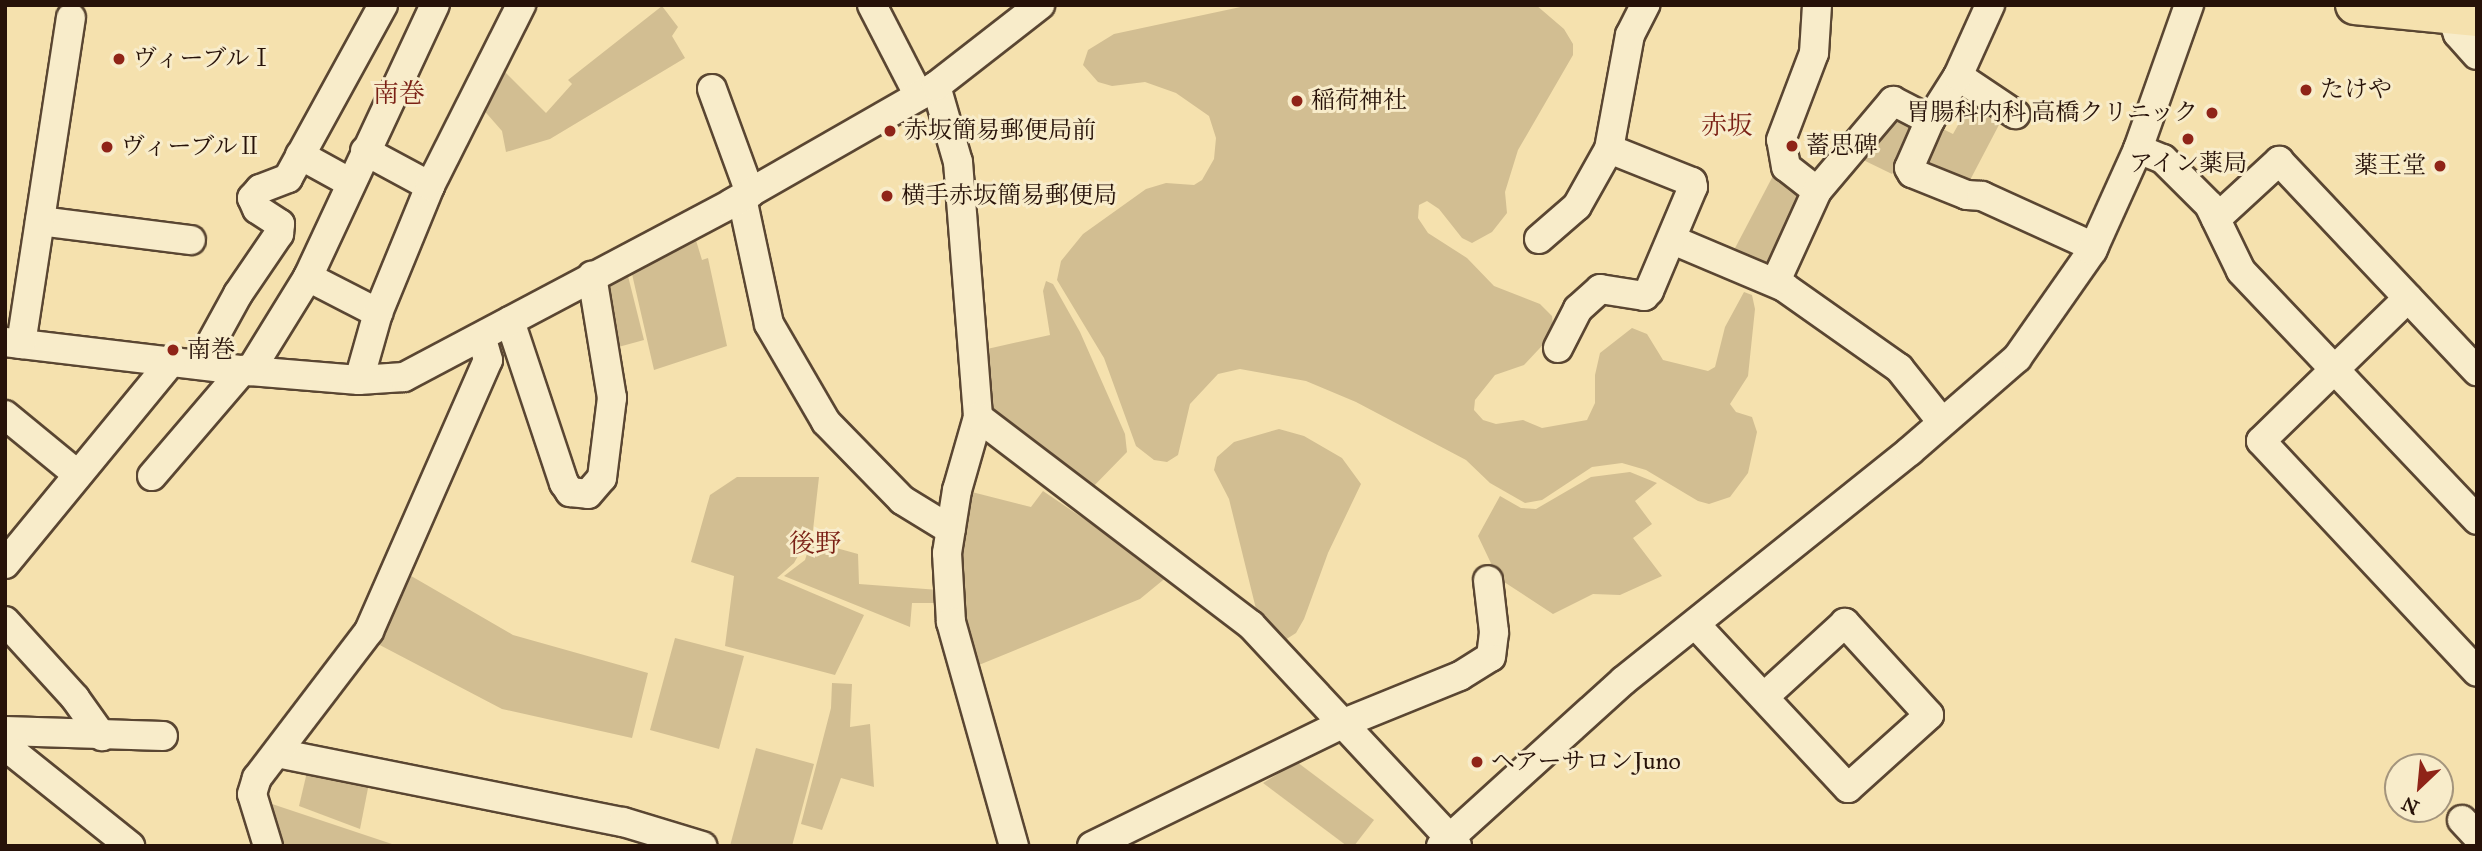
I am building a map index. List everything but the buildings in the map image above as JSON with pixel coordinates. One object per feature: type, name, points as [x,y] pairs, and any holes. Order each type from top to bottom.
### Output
[{"type":"highway","points":[[2355,5],[2464,16]]},
{"type":"street","points":[[199,365],[238,294],[279,234],[280,224],[257,209],[252,198],[260,189],[288,178],[383,5]]},
{"type":"street","points":[[152,476],[246,371],[308,276],[349,182],[435,5]]},
{"type":"street","points":[[359,380],[379,313],[430,186],[522,5]]},
{"type":"street","points":[[872,5],[928,91],[958,162],[978,416],[957,490],[951,530],[951,622],[1014,846]]},
{"type":"street","points":[[71,18],[40,221],[13,343],[246,371],[359,380],[404,377],[482,339],[592,276],[746,195],[928,91],[1005,15],[1040,5]]},
{"type":"street","points":[[1539,239],[1577,206],[1609,149],[1630,35],[1645,5]]},
{"type":"street","points":[[1817,5],[1814,53],[1781,140],[1786,167],[1817,191]]},
{"type":"street","points":[[1990,5],[1958,76],[1930,120],[1909,168],[1912,173],[1967,195],[1982,196],[2094,247]]},
{"type":"street","points":[[978,416],[1251,625],[1344,723],[1448,843],[1623,681],[1696,625],[2017,358],[2094,247],[2138,149],[2189,5]]},
{"type":"street","points":[[2464,16],[2458,34],[2477,55]]},
{"type":"street","points":[[1958,76],[2015,114]]},
{"type":"street","points":[[712,89],[746,195],[769,324],[827,422],[902,500],[951,530]]},
{"type":"street","points":[[1776,281],[1817,191],[1893,101],[1930,120]]},
{"type":"street","points":[[1558,348],[1578,309],[1600,289],[1644,296],[1673,240],[1692,182],[1609,149]]},
{"type":"street","points":[[2138,149],[2163,159],[2209,205],[2241,271],[2477,520]]},
{"type":"street","points":[[365,151],[430,186]]},
{"type":"street","points":[[300,155],[349,182]]},
{"type":"street","points":[[2216,219],[2278,161],[2477,372]]},
{"type":"street","points":[[40,221],[191,240]]},
{"type":"street","points":[[1673,240],[1776,281],[1899,368],[1942,422]]},
{"type":"street","points":[[308,276],[379,313]]},
{"type":"street","points":[[510,321],[564,484],[570,492],[588,494],[602,478],[612,398],[592,276]]},
{"type":"street","points":[[2408,298],[2261,441],[2473,661]]},
{"type":"street","points":[[268,846],[252,794],[257,778],[369,631],[488,360],[482,339]]},
{"type":"street","points":[[5,564],[171,362]]},
{"type":"street","points":[[5,415],[78,475]]},
{"type":"street","points":[[1092,846],[1344,723],[1460,676],[1491,657],[1494,632],[1488,580]]},
{"type":"street","points":[[5,621],[75,698],[102,736]]},
{"type":"street","points":[[1696,625],[1848,788],[1929,715],[1845,623],[1765,696]]},
{"type":"street","points":[[130,846],[14,753],[8,732],[163,736]]},
{"type":"street","points":[[277,753],[623,822],[702,846]]},
{"type":"shaded area","points":[[1250,5],[1536,5],[1564,29],[1573,44],[1573,55],[1518,150],[1505,192],[1507,213],[1492,232],[1472,243],[1462,238],[1439,209],[1427,201],[1419,205],[1418,218],[1428,233],[1467,258],[1494,286],[1540,304],[1552,316],[1554,333],[1524,365],[1495,375],[1475,400],[1474,410],[1483,420],[1496,424],[1523,420],[1542,428],[1587,420],[1595,403],[1595,375],[1600,353],[1632,328],[1647,334],[1663,360],[1708,371],[1715,367],[1725,327],[1744,292],[1752,295],[1755,309],[1748,376],[1730,404],[1736,412],[1752,417],[1757,432],[1748,473],[1730,497],[1709,504],[1698,501],[1646,470],[1622,463],[1592,467],[1542,500],[1525,503],[1490,483],[1466,460],[1356,402],[1306,381],[1240,369],[1218,374],[1190,404],[1178,455],[1167,462],[1154,460],[1136,446],[1104,358],[1057,280],[1061,261],[1083,234],[1146,189],[1166,183],[1194,185],[1202,180],[1214,159],[1216,138],[1209,116],[1176,93],[1145,82],[1112,86],[1098,82],[1083,65],[1088,50],[1114,34]]},
{"type":"shaded area","points":[[662,6],[678,27],[672,36],[685,58],[550,139],[506,152],[502,131],[481,107],[500,67],[546,113],[572,84],[568,80]]},
{"type":"shaded area","points":[[1955,90],[2001,121],[1968,184],[1921,166],[1935,125],[1953,134],[1967,109],[1949,100]]},
{"type":"shaded area","points":[[1890,118],[1916,129],[1892,174],[1855,156]]},
{"type":"shaded area","points":[[1775,172],[1801,190],[1801,208],[1767,266],[1733,252]]},
{"type":"shaded area","points":[[695,237],[702,260],[708,258],[727,346],[654,370],[632,274]]},
{"type":"shaded area","points":[[628,276],[644,340],[611,349],[609,284]]},
{"type":"shaded area","points":[[1046,281],[1053,284],[1080,332],[1125,434],[1127,452],[1087,493],[991,412],[987,349],[1050,335],[1043,291]]},
{"type":"shaded area","points":[[1279,429],[1304,436],[1342,458],[1361,484],[1328,553],[1304,619],[1296,633],[1285,640],[1257,613],[1229,499],[1214,470],[1217,457],[1234,442]]},
{"type":"shaded area","points":[[1630,472],[1657,483],[1635,501],[1652,524],[1633,538],[1662,576],[1620,595],[1593,594],[1553,614],[1498,578],[1478,536],[1500,496],[1521,508],[1536,509],[1591,477]]},
{"type":"shaded area","points":[[737,477],[819,477],[813,530],[794,563],[777,578],[864,615],[835,675],[725,646],[734,576],[691,562],[710,495]]},
{"type":"shaded area","points":[[964,490],[1031,507],[1043,491],[1168,576],[1140,599],[974,667],[955,603]]},
{"type":"shaded area","points":[[811,541],[858,554],[859,584],[939,590],[941,603],[912,603],[910,627],[784,576],[805,560]]},
{"type":"shaded area","points":[[406,573],[513,635],[648,673],[632,738],[502,709],[374,642]]},
{"type":"shaded area","points":[[675,638],[744,656],[719,749],[650,730]]},
{"type":"shaded area","points":[[832,683],[852,684],[850,727],[870,724],[874,787],[841,778],[822,830],[801,824],[831,708]]},
{"type":"shaded area","points":[[756,748],[814,764],[792,846],[730,846]]},
{"type":"shaded area","points":[[1297,762],[1374,820],[1354,846],[1347,846],[1263,783]]},
{"type":"shaded area","points":[[307,772],[369,783],[360,829],[299,806]]},
{"type":"shaded area","points":[[266,802],[395,845],[279,846]]},
{"type":"place","name":"ヴィーブルⅠ","points":[[119,59]]},
{"type":"place","name":"たけや","points":[[2306,90]]},
{"type":"place","name":"稲荷神社","points":[[1297,101]]},
{"type":"place","name":"胃腸科内科 高橋クリニック","points":[[2212,113]]},
{"type":"place","name":"赤坂簡易郵便局前","points":[[890,131]]},
{"type":"place","name":"アイン薬局","points":[[2188,139]]},
{"type":"place","name":"蓄思碑","points":[[1792,146]]},
{"type":"place","name":"ヴィーブルⅡ","points":[[107,147]]},
{"type":"place","name":"薬王堂","points":[[2440,166]]},
{"type":"place","name":"横手赤坂簡易郵便局","points":[[887,196]]},
{"type":"place","name":"南巻","points":[[173,350]]},
{"type":"place","name":"ヘアーサロンJuno","points":[[1477,762]]},
{"type":"district","name":"南巻","points":[[399,94]]},
{"type":"district","name":"赤坂","points":[[1727,126]]},
{"type":"district","name":"後野","points":[[815,544]]}]
